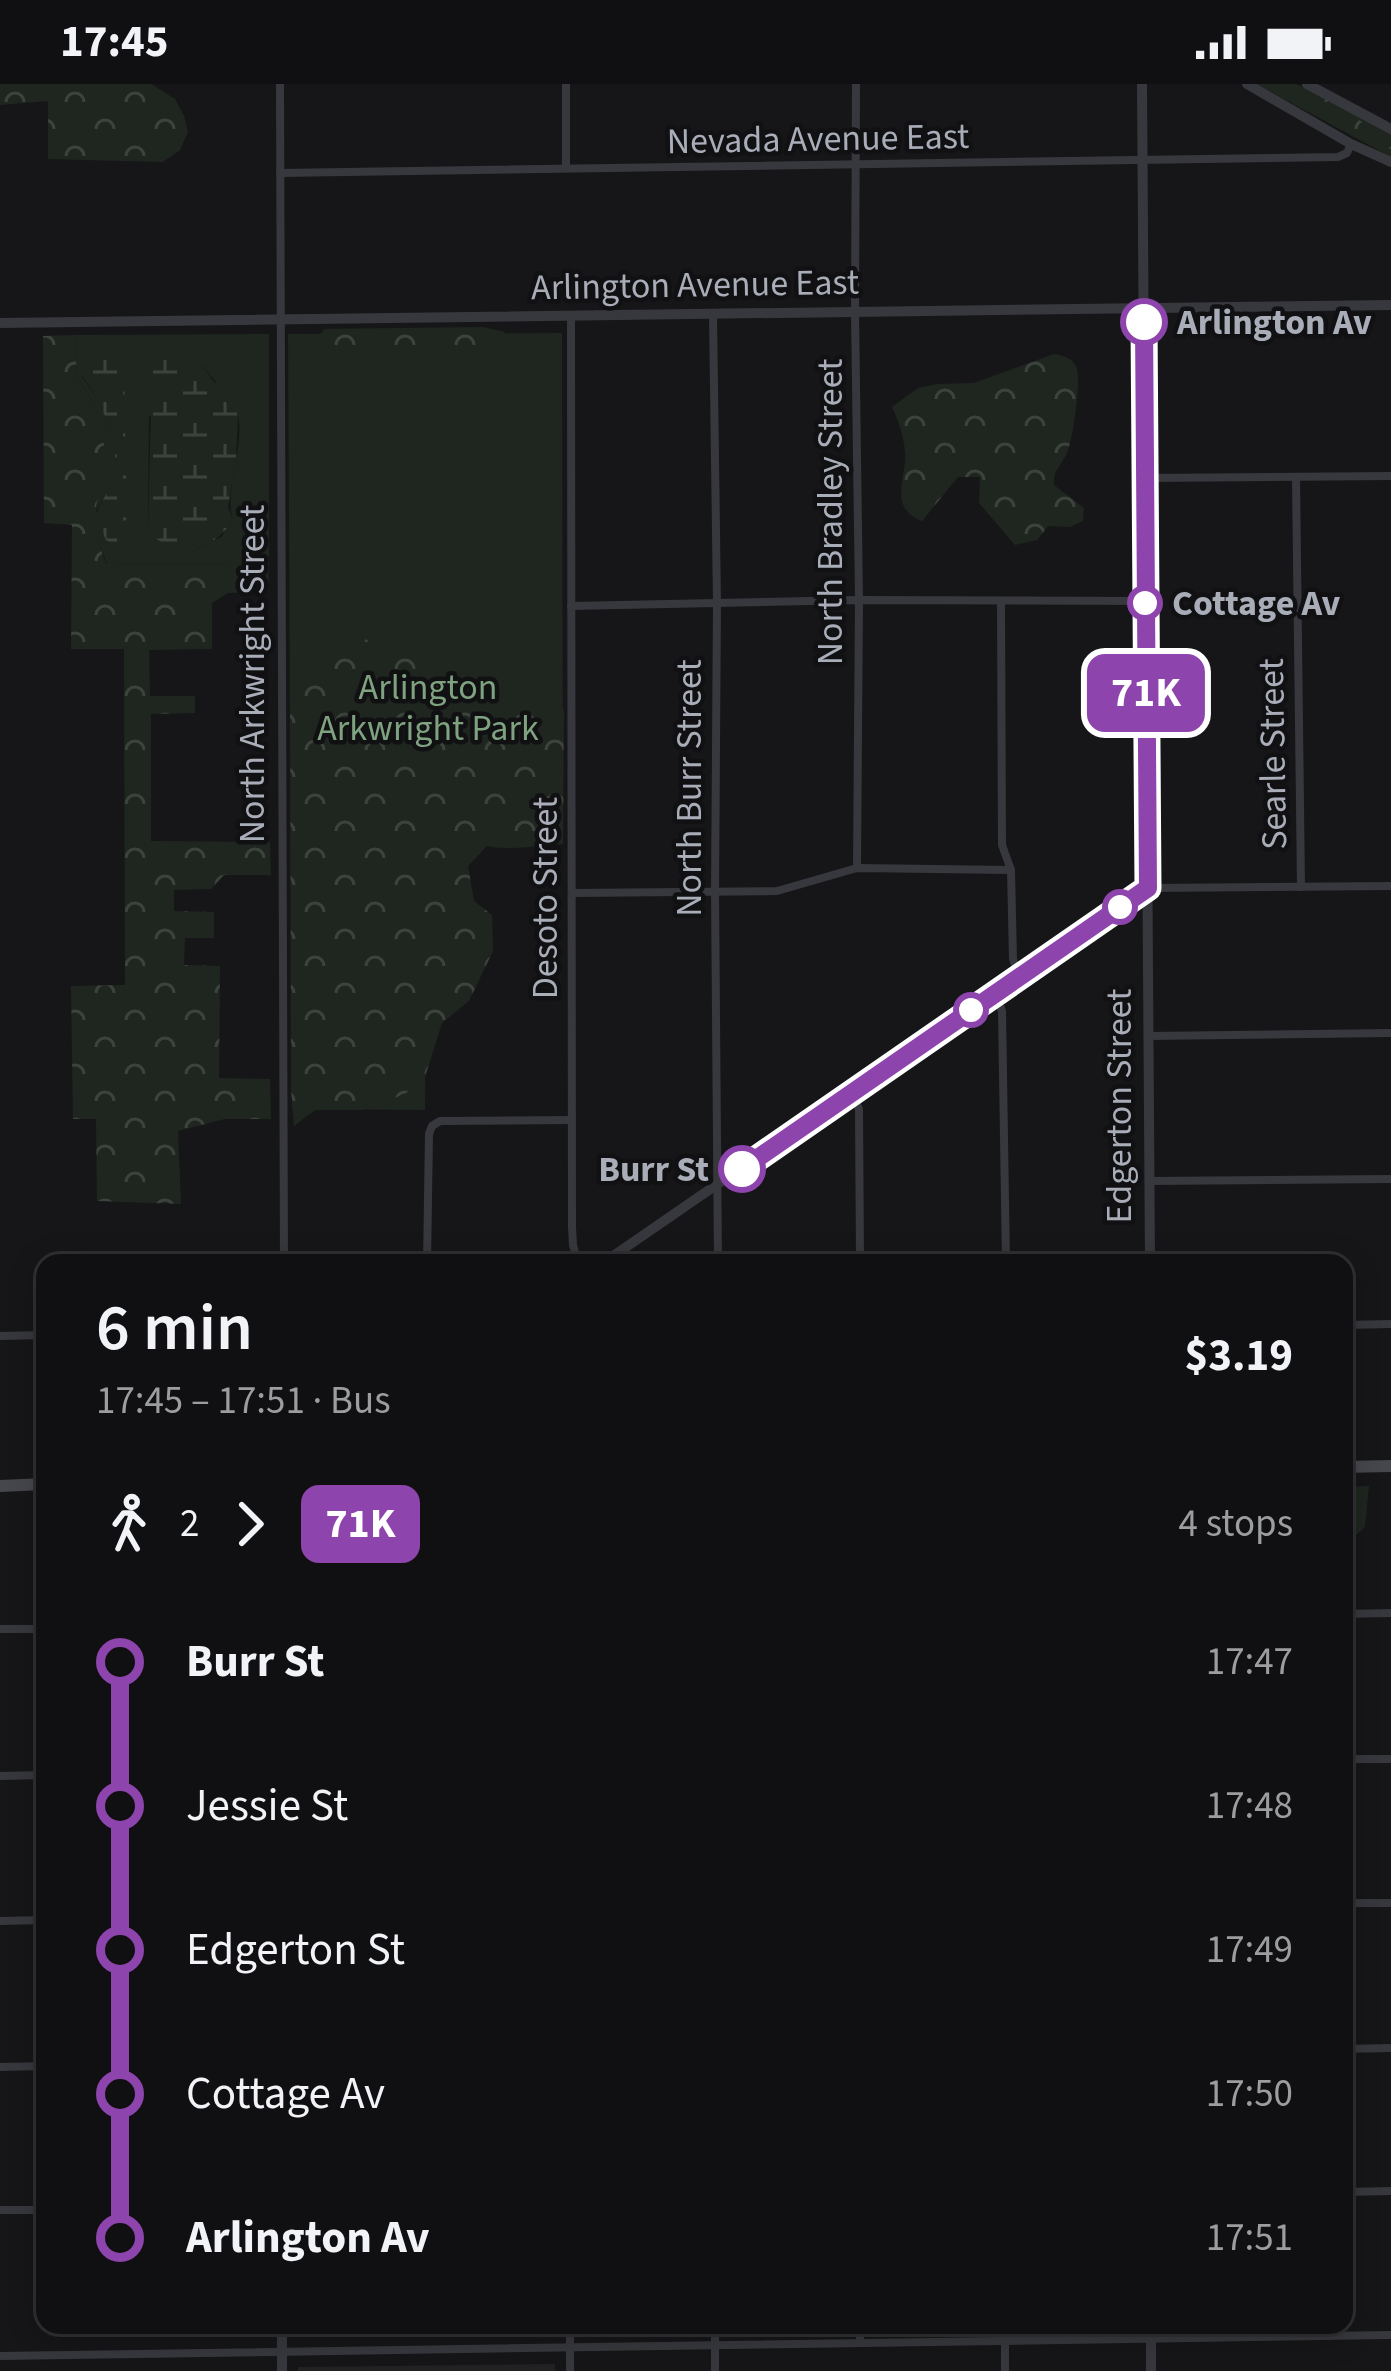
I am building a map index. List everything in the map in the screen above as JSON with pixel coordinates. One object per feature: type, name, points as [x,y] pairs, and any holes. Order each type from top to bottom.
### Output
[{"type":"main road","points":[[1353,1467],[1391,1466]]},
{"type":"main road","points":[[0,1486],[36,1484]]},
{"type":"street","name":"North Arkwright Street","points":[[280,84],[284,1254]]},
{"type":"street","points":[[566,84],[566,168]]},
{"type":"street","name":"North Bradley Street","points":[[856,84],[857,868]]},
{"type":"street","name":"Edgerton Street","points":[[1142,84],[1150,1254]]},
{"type":"street","points":[[1247,84],[1391,162]]},
{"type":"street","points":[[1307,84],[1391,129]]},
{"type":"street","name":"Nevada Avenue East","points":[[280,173],[1338,158],[1351,144]]},
{"type":"street","name":"Arlington Avenue East","points":[[0,323],[1391,305]]},
{"type":"street","name":"North Burr Street","points":[[712,314],[718,1254]]},
{"type":"street","name":"Desoto Street","points":[[571,317],[576,1254]]},
{"type":"street","points":[[1145,478],[1391,476]]},
{"type":"street","name":"Searle Street","points":[[1296,477],[1301,887]]},
{"type":"street","points":[[1001,601],[1002,845],[1011,870],[1013,959],[1019,976]]},
{"type":"street","points":[[571,606],[1145,601]]},
{"type":"street","points":[[573,893],[777,891],[857,868],[1011,870]]},
{"type":"street","points":[[616,1254],[1148,888],[1391,886]]},
{"type":"street","points":[[995,993],[1002,1011],[1006,1254]]},
{"type":"street","points":[[1148,1036],[1391,1033]]},
{"type":"street","points":[[851,1093],[859,1109],[860,1254]]},
{"type":"street","points":[[428,1254],[432,1126],[440,1121],[572,1120]]},
{"type":"street","points":[[1149,1181],[1391,1179]]},
{"type":"street","points":[[1353,1325],[1391,1324]]},
{"type":"street","points":[[0,1336],[36,1335]]},
{"type":"street","points":[[1353,1613],[1391,1613]]},
{"type":"street","points":[[0,1629],[36,1629]]},
{"type":"street","points":[[1353,1759],[1391,1759]]},
{"type":"street","points":[[0,1776],[36,1775]]},
{"type":"street","points":[[1353,1904],[1391,1903]]},
{"type":"street","points":[[0,1921],[36,1920]]},
{"type":"street","points":[[1353,2049],[1391,2048]]},
{"type":"street","points":[[0,2067],[36,2066]]},
{"type":"street","points":[[1353,2192],[1391,2191]]},
{"type":"street","points":[[0,2210],[36,2210]]},
{"type":"street","points":[[282,2334],[282,2371]]},
{"type":"street","points":[[570,2371],[571,2334]]},
{"type":"street","points":[[715,2334],[715,2371]]},
{"type":"street","points":[[860,2334],[860,2343]]},
{"type":"street","points":[[1005,2334],[1005,2371]]},
{"type":"street","points":[[0,2356],[570,2349],[1114,2334]]},
{"type":"street","points":[[1151,2334],[1151,2371]]},
{"type":"street","points":[[1311,2334],[1391,2335]]},
{"type":"shaded area","points":[[555,2364],[555,2371],[298,2371],[298,2367]]},
{"type":"green space","points":[[0,84],[151,84],[175,99],[188,132],[180,150],[163,162],[48,159],[48,101],[0,105]]},
{"type":"green space","points":[[1256,84],[1296,84],[1391,133],[1391,157]]},
{"type":"green space","points":[[1269,84],[1298,85],[1323,96],[1391,139],[1391,149],[1375,145],[1357,129],[1339,127]]},
{"type":"green space","points":[[483,327],[505,332],[497,347],[358,348],[338,346],[319,336],[324,329]]},
{"type":"green space","name":"Arlington Arkwright Park","points":[[562,333],[563,844],[482,843],[427,852],[425,1110],[292,1109],[288,334]]},
{"type":"green space","points":[[269,334],[269,563],[107,564],[91,524],[97,495],[94,404],[77,376],[75,335]],"holes":[[[201,364],[237,412],[239,436],[231,494],[233,521],[221,537],[199,548],[148,530],[149,417]],[[124,367],[118,546],[96,511],[115,472],[114,443],[98,400],[82,377]]]},
{"type":"green space","points":[[75,335],[77,376],[94,404],[107,457],[92,524],[106,564],[269,563],[268,592],[228,593],[212,603],[212,649],[149,650],[150,696],[195,696],[195,713],[151,714],[151,841],[270,842],[271,875],[224,875],[211,889],[174,890],[174,911],[214,912],[214,938],[185,938],[184,965],[220,966],[219,1078],[270,1079],[271,1119],[225,1119],[178,1131],[181,1204],[97,1201],[96,1119],[73,1119],[71,986],[125,985],[124,649],[71,649],[72,525],[44,523],[43,336]]},
{"type":"green space","points":[[1054,354],[1074,362],[1078,385],[1070,443],[1054,485],[1084,508],[1083,521],[1070,527],[1048,526],[1037,540],[1015,545],[979,503],[980,477],[958,477],[922,521],[911,515],[902,500],[904,447],[892,407],[918,388],[974,383]]},
{"type":"green space","points":[[120,356],[124,367],[127,513],[123,544],[118,546],[106,540],[96,517],[116,460],[105,416],[80,371],[84,360]]},
{"type":"green space","points":[[179,356],[201,364],[214,382],[239,392],[228,507],[233,521],[214,540],[192,549],[170,546],[148,531],[152,371],[164,360]]},
{"type":"green space","points":[[354,636],[388,646],[429,670],[461,698],[564,709],[563,844],[487,846],[468,866],[474,901],[492,915],[493,951],[469,1001],[442,1023],[425,1077],[405,1094],[361,1110],[315,1110],[294,1126],[290,674],[327,647]]},
{"type":"green space","points":[[1369,1486],[1365,1527],[1356,1535],[1353,1535],[1353,1487]]},
{"type":"bus line","name":"71K","points":[[742,1169],[1148,888],[1144,322]]},
{"type":"place","name":"Arlington Av","points":[[1144,322]]},
{"type":"place","name":"Cottage Av","points":[[1145,603]]},
{"type":"place","name":"Burr St","points":[[742,1169]]}]
